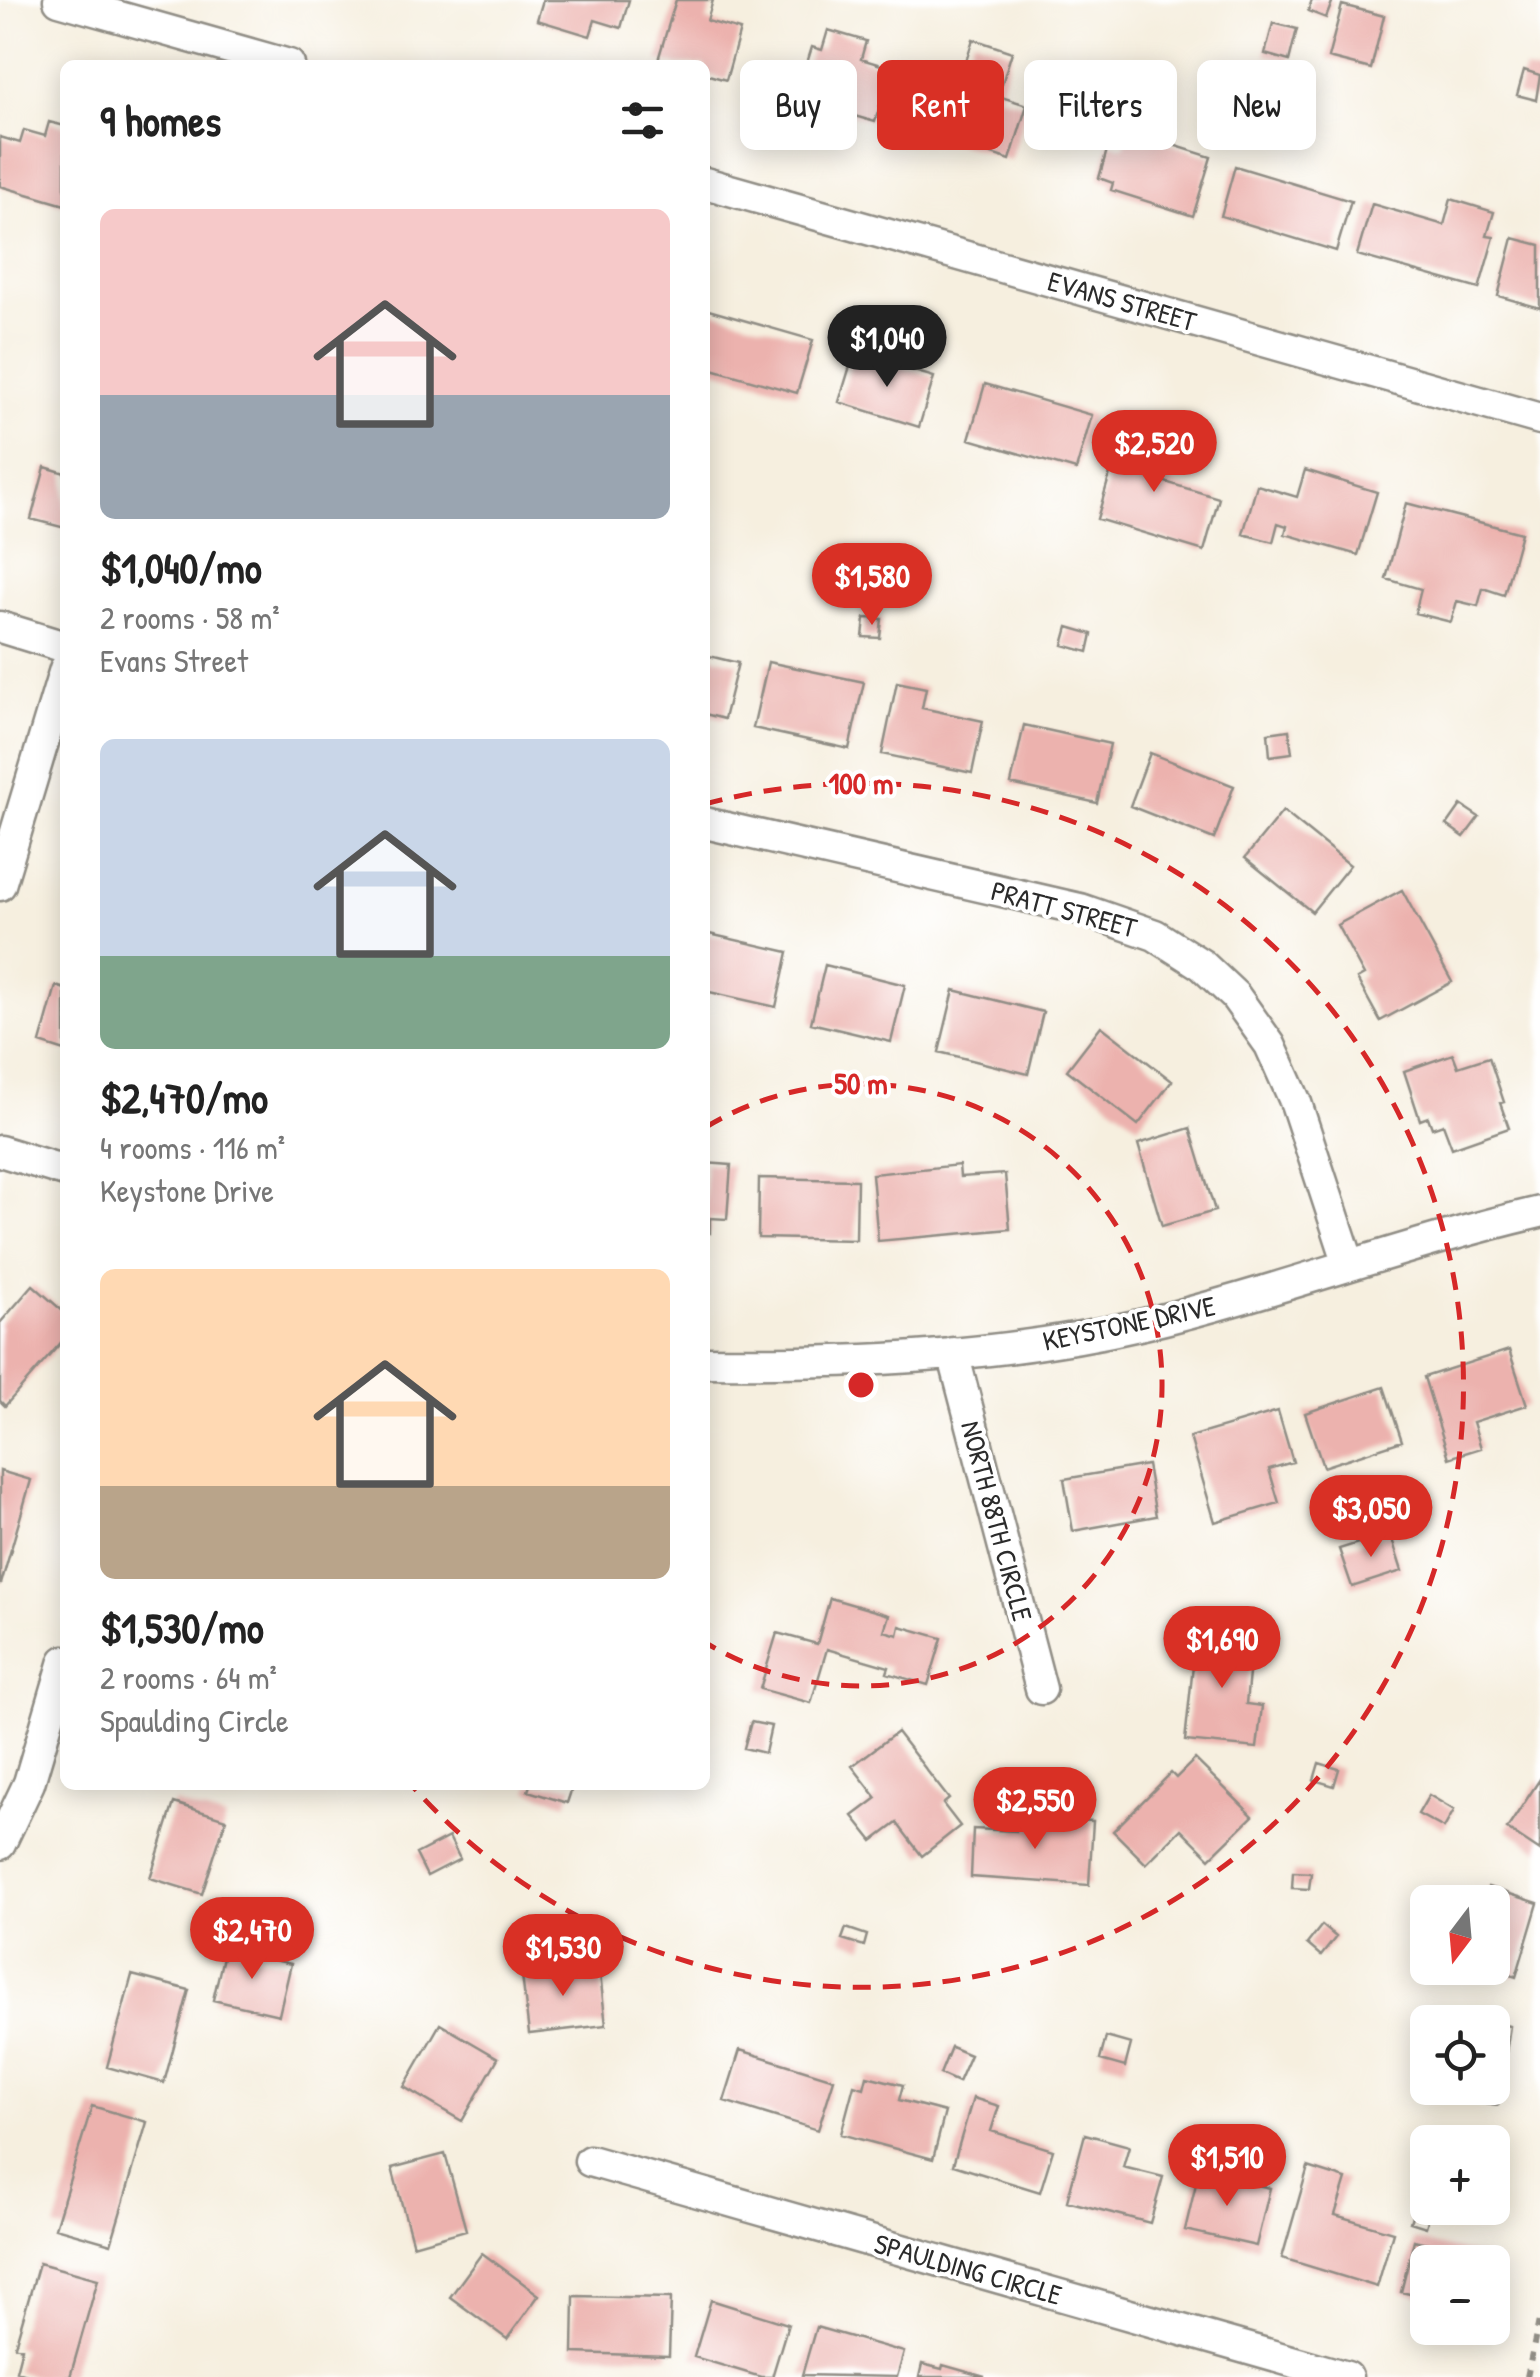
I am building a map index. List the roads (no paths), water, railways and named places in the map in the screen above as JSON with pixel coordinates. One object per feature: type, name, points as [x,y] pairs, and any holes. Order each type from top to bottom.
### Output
[{"type":"street","points":[[59,0],[271,60]]},
{"type":"street","name":"EVANS STREET","points":[[710,184],[1540,419]]},
{"type":"street","points":[[0,627],[60,645]]},
{"type":"street","points":[[0,885],[60,686]]},
{"type":"street","name":"PRATT STREET","points":[[710,824],[1093,913],[1155,936],[1202,965],[1235,996],[1270,1045],[1296,1102],[1349,1264]]},
{"type":"street","points":[[0,1151],[60,1169]]},
{"type":"street","name":"KEYSTONE DRIVE","points":[[710,1362],[780,1363],[953,1352],[1140,1325],[1257,1296],[1349,1264],[1540,1212]]},
{"type":"street","name":"NORTH 88TH CIRCLE","points":[[953,1352],[1041,1689]]},
{"type":"street","points":[[0,1844],[29,1782],[60,1679]]},
{"type":"street","name":"SPAULDING CIRCLE","points":[[590,2161],[1347,2377]]}]
